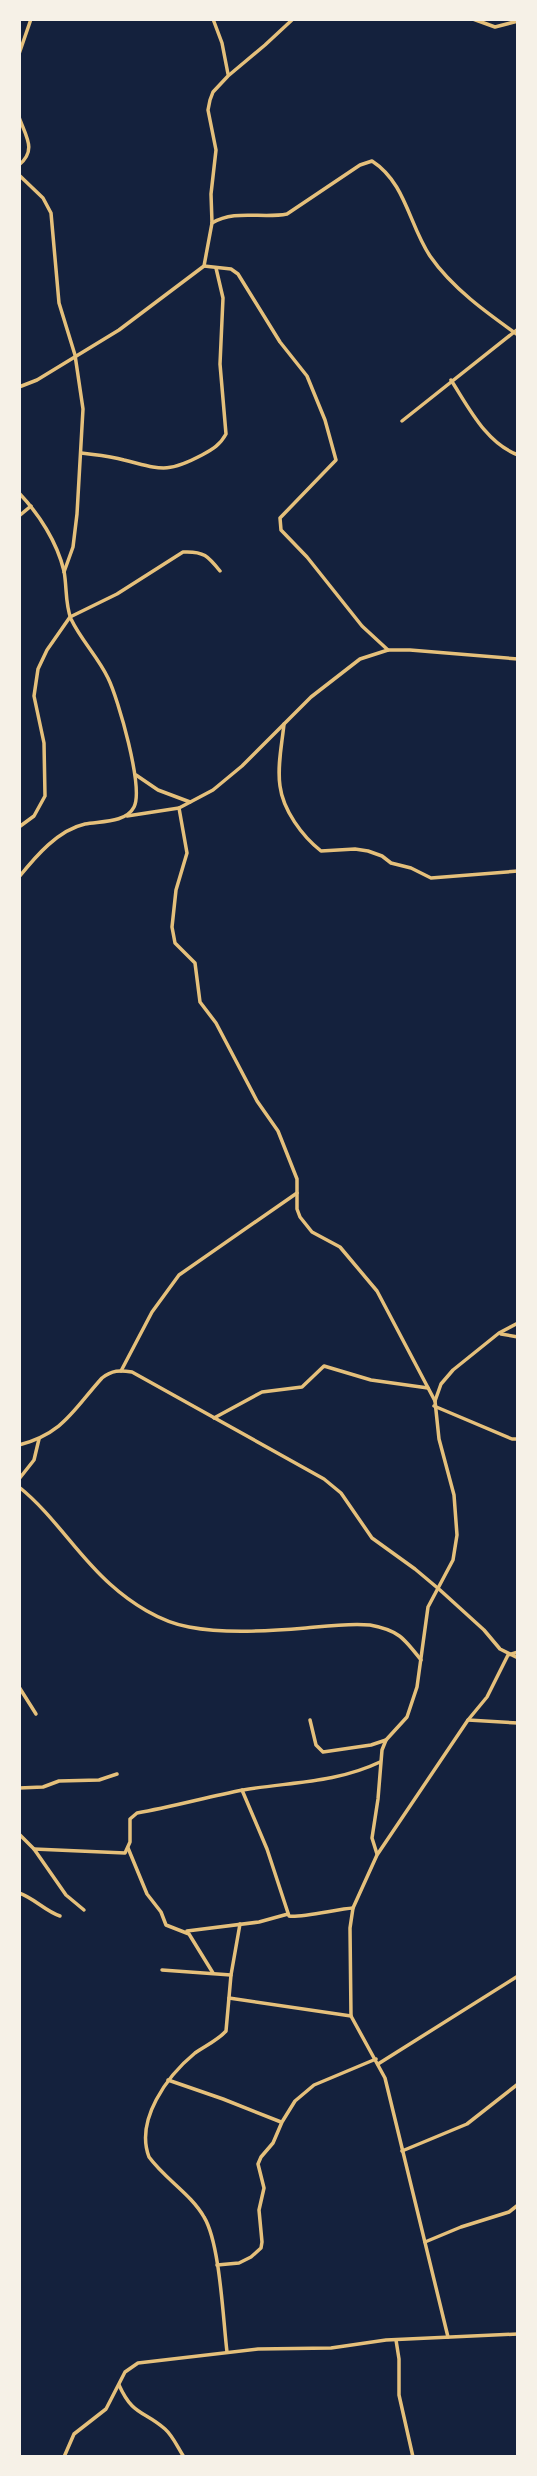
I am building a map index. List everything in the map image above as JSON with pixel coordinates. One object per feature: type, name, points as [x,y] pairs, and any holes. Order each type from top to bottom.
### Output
[{"type":"street","points":[[19,54],[31,19]]},
{"type":"street","points":[[214,19],[228,76]]},
{"type":"street","points":[[19,387],[37,380],[119,330],[204,266],[212,223],[211,194],[216,150],[208,110],[213,92],[293,19]]},
{"type":"street","points":[[473,19],[495,27],[518,21]]},
{"type":"street","points":[[19,117],[30,152],[28,158],[19,165]]},
{"type":"street","points":[[212,223],[227,216],[287,214],[360,165],[372,161],[405,198],[419,235],[439,269],[474,301],[515,330],[518,335]]},
{"type":"street","points":[[19,176],[43,198],[51,213],[59,303],[75,355],[83,409],[73,547],[64,573]]},
{"type":"street","points":[[204,266],[231,269],[238,274],[281,342],[307,376],[317,396],[336,460],[279,518],[281,530],[320,572],[362,626],[388,650]]},
{"type":"street","points":[[81,453],[164,469],[192,461],[222,442],[226,434],[220,364],[224,314],[216,268]]},
{"type":"street","points":[[402,421],[515,330]]},
{"type":"street","points":[[451,380],[484,430],[508,451],[518,455]]},
{"type":"street","points":[[19,493],[31,506],[54,543],[64,573],[70,617],[107,677],[116,698],[134,773],[136,804],[125,816]]},
{"type":"street","points":[[19,516],[31,506]]},
{"type":"street","points":[[19,827],[34,816],[45,796],[44,743],[34,706],[38,669],[47,650],[70,617],[117,594],[184,552],[208,556],[220,571]]},
{"type":"street","points":[[20,875],[34,858],[72,828],[179,808],[213,790],[242,766],[311,697],[360,659],[388,650],[518,659]]},
{"type":"street","points":[[285,722],[280,785],[284,802],[302,831],[321,851],[368,851],[391,863],[430,877],[518,871]]},
{"type":"street","points":[[134,773],[158,790],[190,802]]},
{"type":"street","points":[[179,808],[187,853],[176,890],[172,927],[175,943],[195,963],[200,1002],[216,1023],[257,1101],[278,1131],[295,1173],[297,1209],[305,1225],[340,1247],[383,1300],[429,1389],[435,1403],[439,1439],[454,1495],[457,1517],[453,1560],[440,1590],[428,1608],[417,1687],[407,1717],[386,1740],[380,1762],[372,1838],[377,1855]]},
{"type":"street","points":[[121,1371],[152,1312],[179,1275],[297,1193]]},
{"type":"street","points":[[435,1403],[446,1377],[499,1334],[518,1323]]},
{"type":"street","points":[[499,1334],[518,1337]]},
{"type":"street","points":[[214,1418],[262,1392],[304,1386],[324,1366],[371,1380],[429,1389]]},
{"type":"street","points":[[19,1445],[39,1439],[59,1428],[102,1378],[115,1371],[132,1372],[324,1479],[341,1493],[372,1538],[440,1590],[508,1655],[518,1658]]},
{"type":"street","points":[[435,1403],[512,1439],[518,1439]]},
{"type":"street","points":[[19,1479],[34,1460],[39,1439]]},
{"type":"street","points":[[19,1487],[44,1510],[93,1569],[113,1587],[133,1604],[173,1622],[189,1627],[251,1631],[370,1625],[400,1634],[421,1661]]},
{"type":"street","points":[[447,2337],[384,2078],[351,2016],[350,1928],[353,1908],[377,1855],[468,1720],[487,1697],[508,1655],[518,1651]]},
{"type":"street","points":[[19,1687],[36,1714]]},
{"type":"street","points":[[310,1720],[316,1745],[323,1752],[371,1745],[386,1740]]},
{"type":"street","points":[[468,1720],[518,1723]]},
{"type":"street","points":[[34,1849],[125,1853],[131,1834],[130,1819],[136,1813],[242,1790],[327,1780],[355,1773],[380,1762]]},
{"type":"street","points":[[19,1788],[39,1788],[59,1781],[99,1780],[117,1774]]},
{"type":"street","points":[[242,1790],[267,1849],[288,1914],[293,1917],[353,1908]]},
{"type":"street","points":[[19,1833],[34,1849],[66,1895],[84,1910]]},
{"type":"street","points":[[128,1848],[147,1894],[161,1912],[166,1925],[187,1931],[271,1920],[288,1914]]},
{"type":"street","points":[[19,1893],[60,1916]]},
{"type":"street","points":[[227,2352],[217,2265],[205,2219],[155,2166],[145,2147],[147,2122],[168,2080],[195,2054],[224,2033],[240,1924]]},
{"type":"street","points":[[187,1931],[213,1973]]},
{"type":"street","points":[[162,1970],[231,1975]]},
{"type":"street","points":[[217,2265],[239,2263],[261,2248],[259,2210],[264,2188],[258,2164],[273,2143],[295,2102],[314,2085],[377,2061],[518,1976]]},
{"type":"street","points":[[229,1998],[351,2016]]},
{"type":"street","points":[[168,2080],[282,2122]]},
{"type":"street","points":[[402,2151],[467,2124],[518,2084]]},
{"type":"street","points":[[425,2242],[509,2212],[518,2204]]},
{"type":"street","points":[[64,2457],[74,2434],[106,2409],[125,2372],[135,2364],[227,2352],[331,2348],[396,2340],[518,2334]]},
{"type":"street","points":[[396,2340],[399,2395],[413,2457]]},
{"type":"street","points":[[120,2385],[135,2411],[146,2415],[169,2432],[184,2457]]}]
